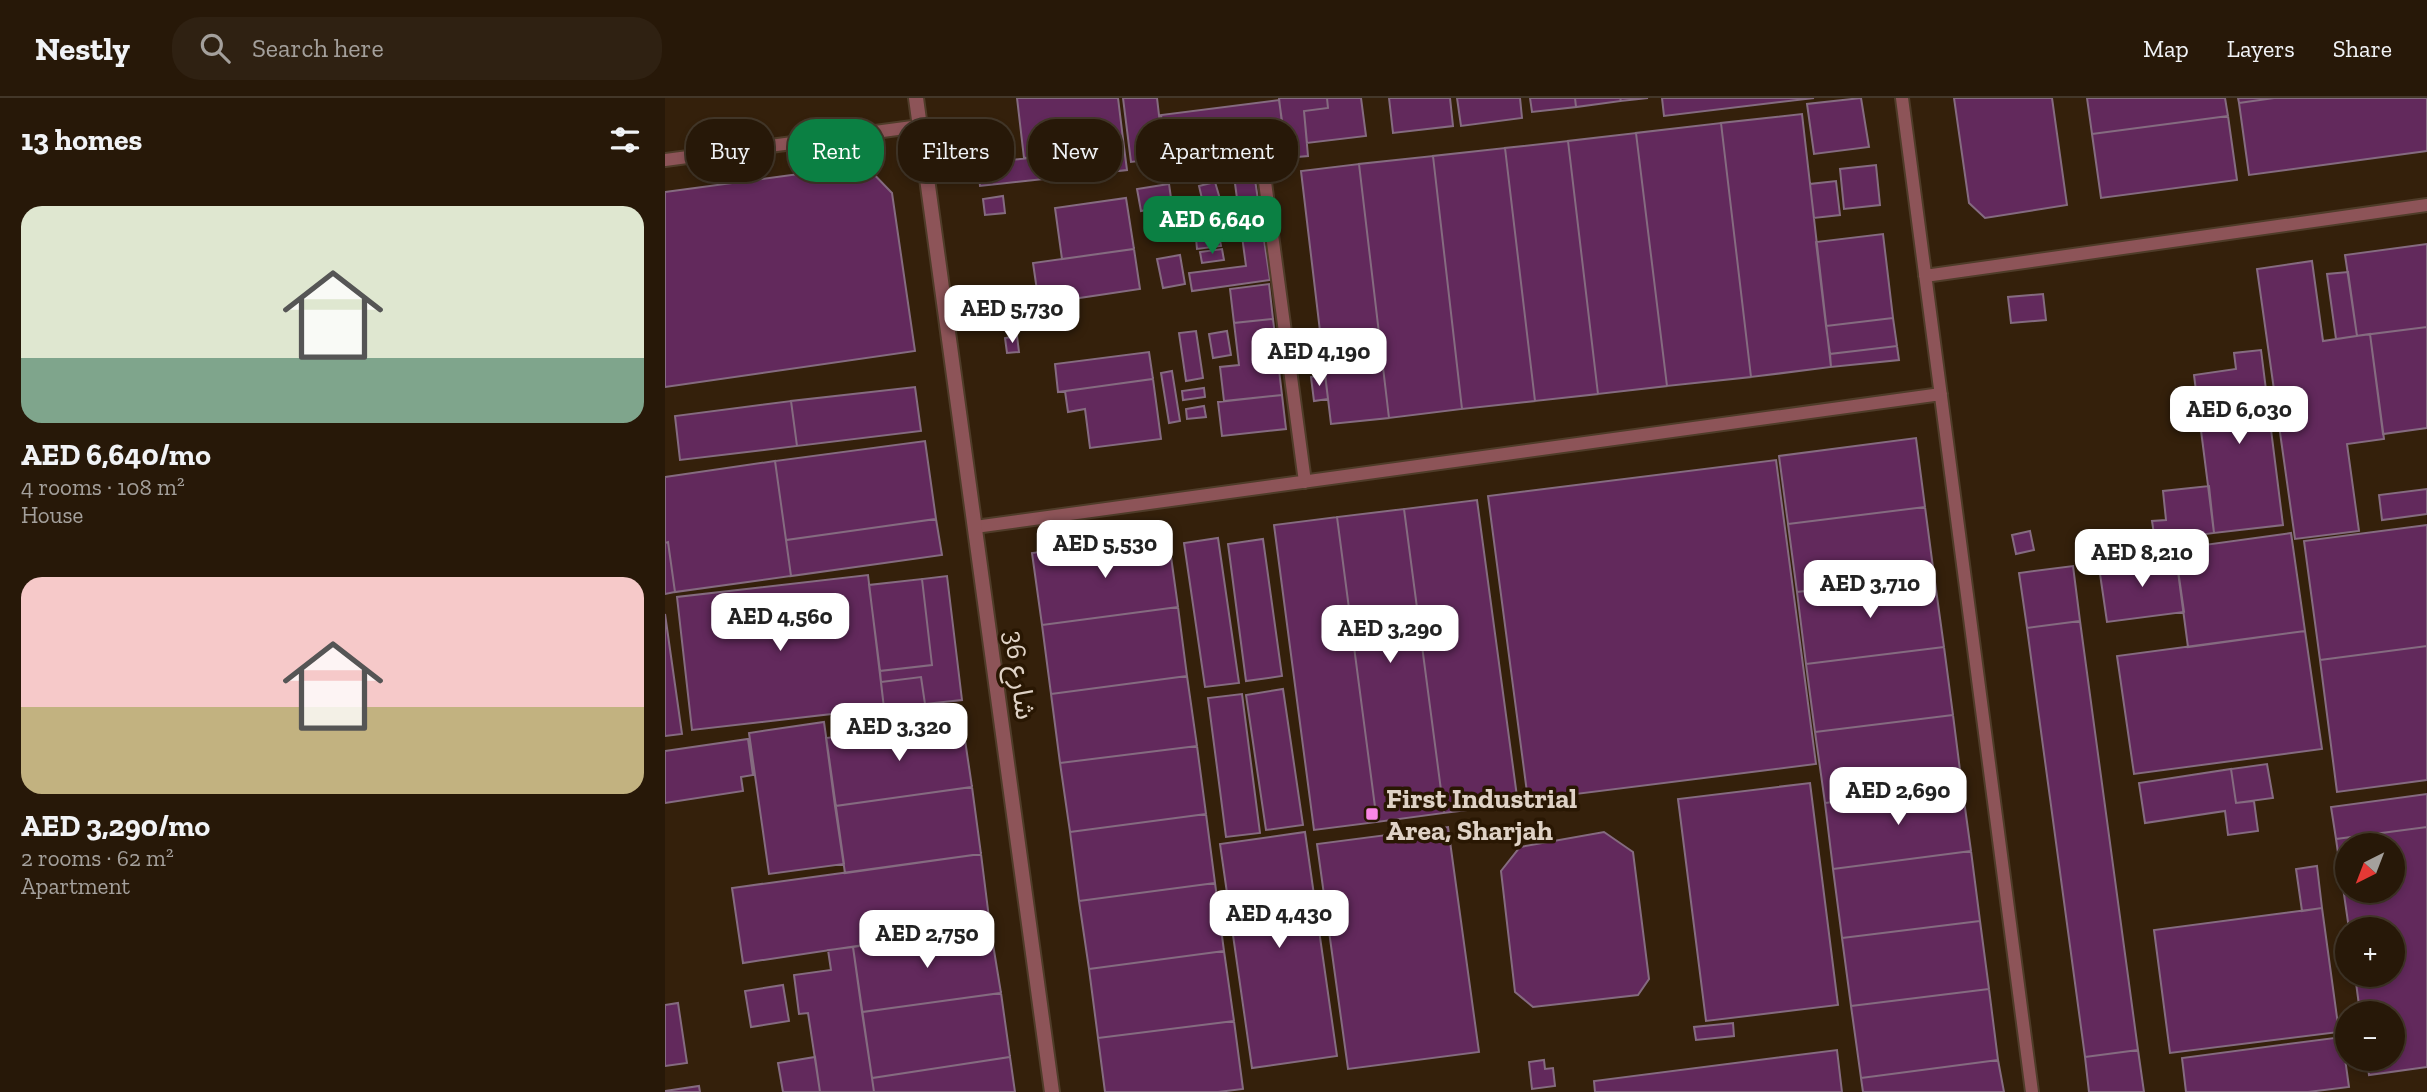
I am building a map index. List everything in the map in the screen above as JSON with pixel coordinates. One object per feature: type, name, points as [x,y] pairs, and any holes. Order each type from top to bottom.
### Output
[{"type":"street","name":"شارع 36","points":[[916,98],[919,119]]},
{"type":"street","name":"شارع 36","points":[[928,182],[1052,1092]]},
{"type":"lane","points":[[1902,98],[2032,1092]]},
{"type":"lane","points":[[665,160],[898,129]]},
{"type":"lane","points":[[1265,182],[1305,482]]},
{"type":"lane","points":[[1925,276],[2427,205]]},
{"type":"lane","points":[[975,527],[1941,394]]},
{"type":"building","points":[[1017,98],[1118,98],[1121,119],[1028,119],[1028,158],[1024,158]]},
{"type":"building","points":[[1123,98],[1157,98],[1159,119],[1136,119],[1136,161],[1131,162]]},
{"type":"building","points":[[1279,98],[1327,98],[1328,108],[1304,111],[1308,156],[1298,157],[1298,119],[1281,119]]},
{"type":"building","points":[[1327,98],[1361,98],[1366,136],[1307,143],[1304,111],[1328,108]]},
{"type":"building","points":[[1389,98],[1450,98],[1453,126],[1393,133]]},
{"type":"building","points":[[1457,98],[1520,98],[1522,118],[1461,126]]},
{"type":"building","points":[[1530,98],[1575,98],[1576,107],[1532,112]]},
{"type":"building","points":[[1575,98],[1620,98],[1621,101],[1576,107]]},
{"type":"building","points":[[1620,98],[1648,98],[1621,101]]},
{"type":"building","points":[[1662,98],[1814,98],[1664,116]]},
{"type":"building","points":[[1861,98],[1869,147],[1814,154],[1807,104]]},
{"type":"building","points":[[1954,98],[2052,98],[2067,205],[1985,218],[1969,203]]},
{"type":"building","points":[[2087,98],[2225,98],[2228,116],[2092,134]]},
{"type":"building","points":[[2238,98],[2274,98],[2239,103]]},
{"type":"building","points":[[2274,98],[2427,98],[2427,151],[2249,175],[2239,103]]},
{"type":"building","points":[[1279,100],[1282,119],[1162,119],[1161,115]]},
{"type":"building","points":[[1802,114],[1831,367],[1751,377],[1721,123]]},
{"type":"building","points":[[2228,116],[2237,180],[2101,198],[2092,134]]},
{"type":"building","points":[[1721,123],[1751,377],[1667,386],[1636,133]]},
{"type":"building","points":[[1636,133],[1667,386],[1598,394],[1568,141]]},
{"type":"building","points":[[1568,141],[1598,394],[1535,401],[1505,148]]},
{"type":"building","points":[[1122,147],[1127,170],[1122,171]]},
{"type":"building","points":[[1505,148],[1535,401],[1462,409],[1433,156]]},
{"type":"building","points":[[1433,156],[1462,409],[1389,418],[1359,164]]},
{"type":"building","points":[[1028,158],[1028,181],[980,186],[980,182],[1014,182],[1014,160]]},
{"type":"building","points":[[1359,164],[1389,418],[1331,424],[1301,171]]},
{"type":"building","points":[[1876,165],[1880,205],[1844,209],[1840,169]]},
{"type":"building","points":[[788,175],[788,182],[881,182],[892,193],[915,351],[665,387],[665,192],[739,182],[774,182],[774,177]]},
{"type":"building","points":[[1836,181],[1840,215],[1814,218],[1810,184]]},
{"type":"building","points":[[1215,182],[1220,199],[1203,203],[1199,186]]},
{"type":"building","points":[[1235,182],[1255,182],[1270,280],[1192,291],[1189,273],[1246,266]]},
{"type":"building","points":[[1169,184],[1172,205],[1141,211],[1137,189]]},
{"type":"building","points":[[1003,196],[1005,213],[985,215],[983,199]]},
{"type":"building","points":[[1126,198],[1134,249],[1062,259],[1055,208]]},
{"type":"building","points":[[1883,234],[1893,318],[1826,326],[1816,242]]},
{"type":"building","points":[[1219,235],[1221,246],[1197,249],[1196,238]]},
{"type":"building","points":[[2427,244],[2427,327],[2357,336],[2345,255]]},
{"type":"building","points":[[1134,249],[1140,289],[1039,304],[1033,263]]},
{"type":"building","points":[[1222,249],[1224,260],[1202,263],[1200,252]]},
{"type":"building","points":[[1180,255],[1185,284],[1163,288],[1157,259]]},
{"type":"building","points":[[2312,261],[2323,341],[2370,334],[2384,439],[2347,444],[2359,531],[2295,539],[2257,269]]},
{"type":"building","points":[[2348,272],[2357,336],[2336,339],[2327,274]]},
{"type":"building","points":[[1269,284],[1273,319],[1234,323],[1230,289]]},
{"type":"building","points":[[2043,294],[2046,320],[2011,323],[2008,297]]},
{"type":"building","points":[[1893,318],[1897,346],[1830,354],[1826,326]]},
{"type":"building","points":[[1273,319],[1282,395],[1224,401],[1220,367],[1239,365],[1234,323]]},
{"type":"building","points":[[2427,327],[2427,428],[2383,434],[2370,334]]},
{"type":"building","points":[[1196,331],[1203,378],[1186,381],[1179,333]]},
{"type":"building","points":[[1227,331],[1231,355],[1213,358],[1209,334]]},
{"type":"building","points":[[1017,336],[1019,352],[1007,353],[1005,338]]},
{"type":"building","points":[[1897,346],[1899,360],[1831,367],[1830,354]]},
{"type":"building","points":[[2261,350],[2283,525],[2214,533],[2194,375],[2236,369],[2234,353]]},
{"type":"building","points":[[1149,352],[1153,379],[1058,392],[1055,364]]},
{"type":"building","points":[[1172,371],[1180,421],[1169,423],[1161,373]]},
{"type":"building","points":[[1325,375],[1328,399],[1314,401],[1311,377]]},
{"type":"building","points":[[1153,379],[1161,439],[1090,448],[1085,409],[1068,412],[1065,391]]},
{"type":"building","points":[[915,387],[921,431],[797,446],[791,401]]},
{"type":"building","points":[[1204,388],[1205,397],[1183,400],[1182,391]]},
{"type":"building","points":[[1282,395],[1286,429],[1222,436],[1218,402]]},
{"type":"building","points":[[791,401],[797,446],[680,460],[675,416]]},
{"type":"building","points":[[1204,406],[1206,417],[1187,419],[1186,409]]},
{"type":"building","points":[[1916,438],[1925,507],[1788,524],[1779,456]]},
{"type":"building","points":[[925,441],[936,519],[786,540],[775,461]]},
{"type":"building","points":[[1776,460],[1816,764],[1528,800],[1488,496]]},
{"type":"building","points":[[775,461],[791,576],[675,592],[668,542],[665,543],[665,477]]},
{"type":"building","points":[[2209,486],[2214,533],[2155,541],[2152,521],[2166,520],[2163,491]]},
{"type":"building","points":[[2427,489],[2427,514],[2382,520],[2379,495]]},
{"type":"building","points":[[1477,500],[1518,804],[1444,813],[1404,509]]},
{"type":"building","points":[[1925,507],[1934,575],[1797,592],[1788,524]]},
{"type":"building","points":[[1404,509],[1444,813],[1377,822],[1337,517]]},
{"type":"building","points":[[1337,517],[1377,822],[1314,830],[1274,525]]},
{"type":"building","points":[[936,519],[942,555],[791,576],[786,540]]},
{"type":"building","points":[[2427,525],[2427,646],[2320,660],[2304,541]]},
{"type":"building","points":[[2030,531],[2034,550],[2016,554],[2012,535]]},
{"type":"building","points":[[2291,533],[2305,631],[2188,647],[2175,549]]},
{"type":"building","points":[[1168,535],[1178,607],[1042,625],[1032,553]]},
{"type":"building","points":[[1218,538],[1239,683],[1205,687],[1184,543]]},
{"type":"building","points":[[1263,539],[1282,676],[1246,681],[1228,544]]},
{"type":"building","points":[[668,542],[675,592],[665,594],[665,543]]},
{"type":"building","points":[[2176,556],[2184,612],[2107,622],[2099,567]]},
{"type":"building","points":[[2073,566],[2080,621],[2027,628],[2019,573]]},
{"type":"building","points":[[868,575],[884,708],[692,730],[677,597]]},
{"type":"building","points":[[1934,575],[1944,647],[1806,664],[1797,592]]},
{"type":"building","points":[[947,576],[962,700],[925,704],[921,677],[881,682],[880,671],[932,665],[922,579]]},
{"type":"building","points":[[922,579],[932,665],[880,671],[869,585]]},
{"type":"building","points":[[1178,607],[1187,676],[1051,694],[1042,625]]},
{"type":"building","points":[[665,614],[682,734],[665,736]]},
{"type":"building","points":[[2080,621],[2138,1050],[2085,1057],[2027,628]]},
{"type":"building","points":[[2305,631],[2322,749],[2134,774],[2117,656]]},
{"type":"building","points":[[2427,646],[2427,780],[2337,792],[2320,660]]},
{"type":"building","points":[[1944,647],[1953,715],[1815,732],[1806,664]]},
{"type":"building","points":[[1187,676],[1197,746],[1060,763],[1051,694]]},
{"type":"building","points":[[921,677],[925,704],[884,708],[881,682]]},
{"type":"building","points":[[1283,689],[1303,825],[1266,830],[1246,695]]},
{"type":"building","points":[[1242,694],[1260,833],[1226,837],[1208,698]]},
{"type":"building","points":[[1953,715],[1962,786],[1825,803],[1815,732]]},
{"type":"building","points":[[962,720],[972,787],[835,806],[826,738]]},
{"type":"building","points":[[824,722],[844,864],[769,874],[749,733]]},
{"type":"building","points":[[748,739],[753,775],[741,777],[743,791],[665,803],[665,751]]},
{"type":"building","points":[[1197,746],[1206,814],[1070,832],[1060,763]]},
{"type":"building","points":[[2267,764],[2273,798],[2236,803],[2231,769]]},
{"type":"building","points":[[2231,769],[2236,803],[2254,801],[2258,831],[2228,835],[2225,811],[2145,823],[2139,783]]},
{"type":"building","points":[[1810,783],[1838,1005],[1706,1021],[1678,799]]},
{"type":"building","points":[[1962,786],[1971,851],[1833,869],[1825,803]]},
{"type":"building","points":[[972,787],[981,854],[845,873],[835,806]]},
{"type":"building","points":[[2427,794],[2427,827],[2382,833],[2335,833],[2331,807]]},
{"type":"building","points":[[1206,814],[1215,883],[1079,901],[1070,832]]},
{"type":"building","points":[[1448,827],[1479,1052],[1348,1069],[1317,844]]},
{"type":"building","points":[[2427,827],[2427,1067],[2405,1070],[2405,1001],[2358,1001],[2357,987],[2405,987],[2405,917],[2347,917],[2345,903],[2405,903],[2405,833],[2382,833]]},
{"type":"building","points":[[1305,832],[1337,1056],[1252,1068],[1220,844]]},
{"type":"building","points":[[1604,832],[1633,852],[1649,979],[1638,995],[1533,1007],[1515,992],[1501,871],[1520,847]]},
{"type":"building","points":[[1971,851],[1980,921],[1842,938],[1833,869]]},
{"type":"building","points":[[981,854],[990,926],[743,963],[732,888]]},
{"type":"building","points":[[2317,866],[2322,908],[2302,911],[2296,869]]},
{"type":"building","points":[[1215,883],[1224,951],[1089,969],[1079,901]]},
{"type":"building","points":[[2322,908],[2335,1003],[2335,1032],[2170,1053],[2154,930]]},
{"type":"building","points":[[1980,921],[1989,989],[1851,1006],[1842,938]]},
{"type":"building","points":[[990,926],[1001,993],[862,1012],[853,947]]},
{"type":"building","points":[[853,947],[874,1092],[820,1092],[808,1013],[799,1014],[794,975],[831,970],[828,950]]},
{"type":"building","points":[[1224,951],[1234,1021],[1098,1038],[1089,969]]},
{"type":"building","points":[[783,985],[789,1021],[751,1027],[745,991]]},
{"type":"building","points":[[1989,989],[1998,1060],[1861,1078],[1851,1006]]},
{"type":"building","points":[[1001,993],[1010,1057],[872,1078],[862,1012]]},
{"type":"building","points":[[678,1003],[687,1063],[665,1066],[665,1005]]},
{"type":"building","points":[[1234,1021],[1243,1089],[1218,1092],[1105,1092],[1098,1038]]},
{"type":"building","points":[[1733,1023],[1734,1036],[1696,1040],[1694,1027]]},
{"type":"building","points":[[2335,1038],[2335,1071],[2347,1071],[2349,1087],[2308,1092],[2186,1092],[2182,1058]]},
{"type":"building","points":[[1837,1050],[1842,1092],[1595,1092],[1594,1081]]},
{"type":"building","points":[[2138,1050],[2144,1092],[2089,1092],[2085,1057]]},
{"type":"building","points":[[815,1057],[820,1092],[783,1092],[778,1063]]},
{"type":"building","points":[[1010,1057],[1015,1092],[874,1092],[872,1078]]},
{"type":"building","points":[[1544,1060],[1545,1069],[1553,1068],[1555,1086],[1532,1089],[1529,1062]]},
{"type":"building","points":[[1998,1060],[2004,1092],[1863,1092],[1861,1078]]},
{"type":"building","points":[[2368,1071],[2398,1071],[2369,1075]]},
{"type":"building","points":[[699,1086],[700,1092],[665,1092],[665,1091]]},
{"type":"place","name":"First Industrial Area, Sharjah","points":[[1372,814]]}]
